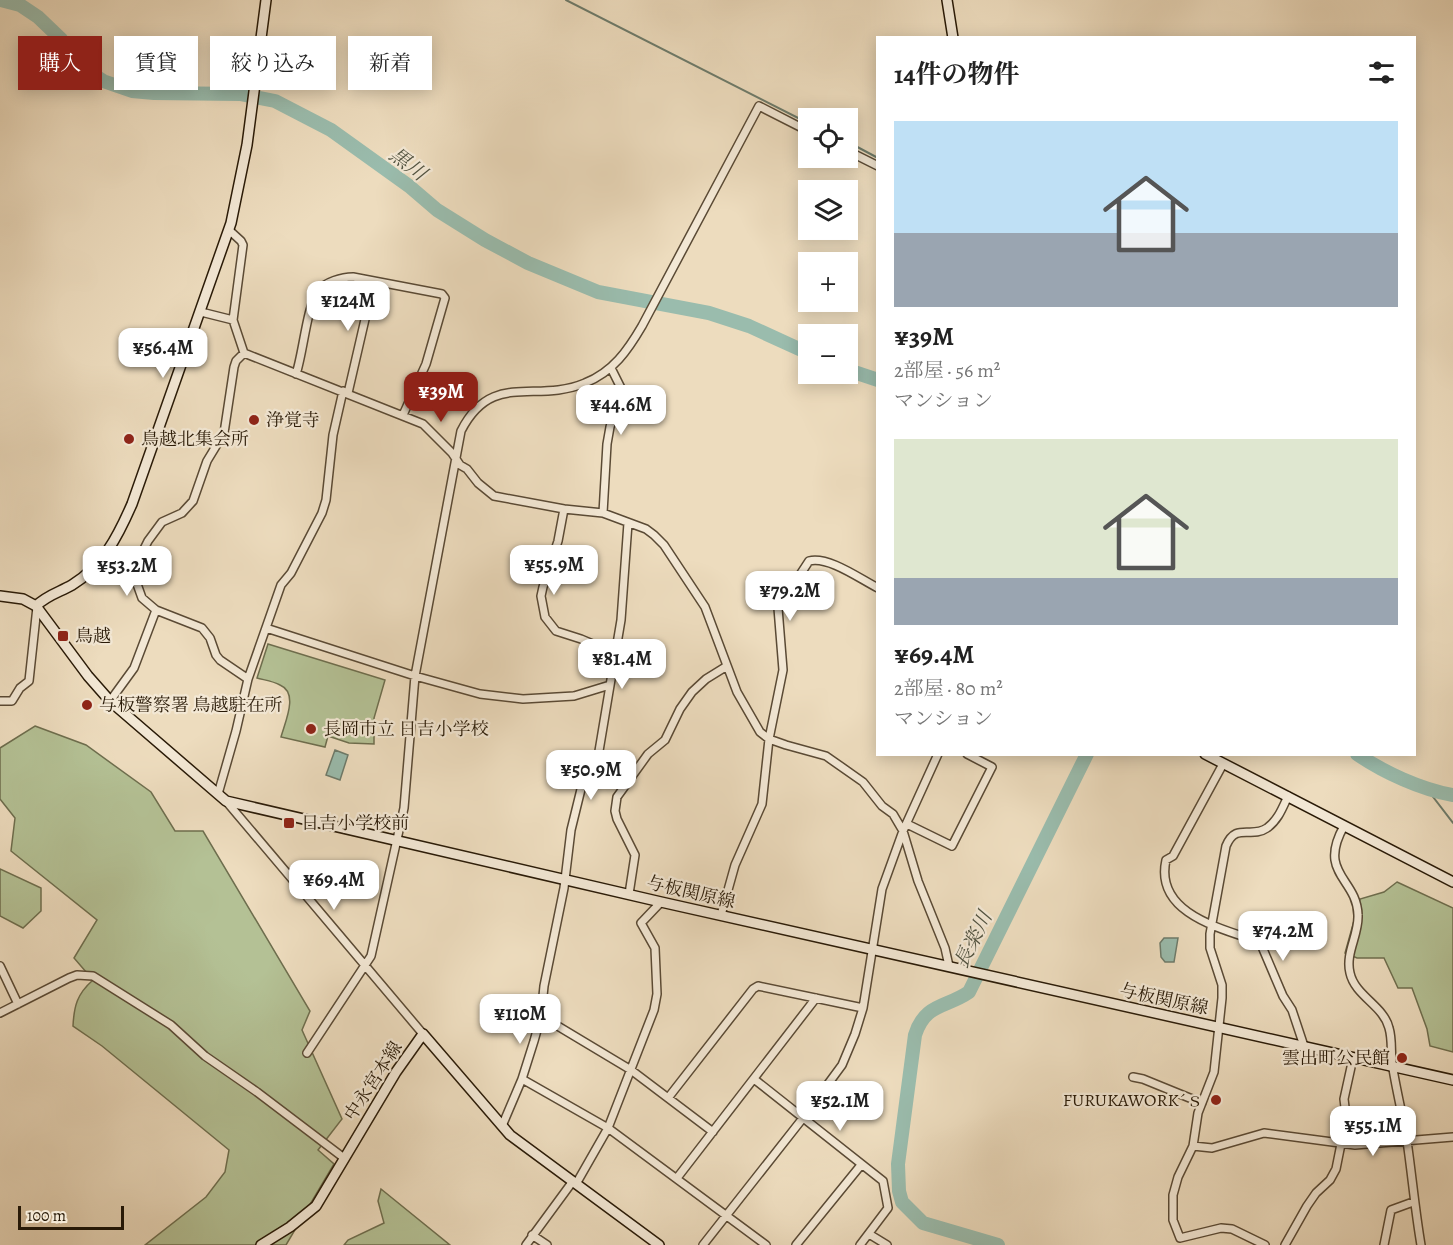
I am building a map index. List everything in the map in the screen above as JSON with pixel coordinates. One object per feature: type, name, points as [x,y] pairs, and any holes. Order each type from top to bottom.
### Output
[{"type":"main road","points":[[0,596],[23,599],[37,607],[54,593],[75,583],[98,562],[117,537],[132,504],[229,230],[244,168],[266,0]]},
{"type":"main road","points":[[947,0],[953,36]]},
{"type":"main road","name":"与板関原線","points":[[37,607],[88,676],[110,701],[226,801],[661,903],[872,948],[1453,1080]]},
{"type":"main road","points":[[1209,756],[1453,882]]},
{"type":"main road","name":"中永宮本線","points":[[261,1245],[312,1210],[396,1072],[423,1034],[502,1126],[522,1145],[659,1245]]},
{"type":"street","points":[[307,1053],[366,967],[370,956],[404,808],[415,676],[457,458],[460,431],[467,418],[486,400],[497,395],[510,392],[569,389],[592,380],[611,368],[629,349],[642,326],[759,106],[798,126]]},
{"type":"street","points":[[858,156],[876,165]]},
{"type":"street","points":[[229,230],[242,240],[243,244],[233,320],[244,353],[423,424],[457,458],[460,465],[494,496],[564,510],[603,513],[646,529],[664,545],[705,607],[737,692],[760,732],[769,739],[786,746],[826,756],[862,782],[905,828],[918,881],[945,948],[949,966]]},
{"type":"street","points":[[296,374],[302,358],[308,322],[317,292],[326,286],[346,277],[442,294],[445,298],[426,364],[403,415]]},
{"type":"street","points":[[218,794],[248,679],[281,585],[291,573],[322,513],[326,500],[333,435],[366,315],[382,284]]},
{"type":"street","points":[[201,312],[233,320]]},
{"type":"street","points":[[244,353],[236,361],[234,367],[224,433],[207,461],[193,501],[182,513],[158,526],[143,551],[138,591],[142,598],[156,610],[201,628],[210,638],[220,660],[248,679]]},
{"type":"street","points":[[603,513],[608,435],[621,388],[611,368]]},
{"type":"street","points":[[564,510],[558,541],[541,596],[544,617],[556,631],[614,653]]},
{"type":"street","points":[[502,1126],[522,1079],[540,1016],[565,880],[571,830],[585,773],[599,751],[621,620],[628,523]]},
{"type":"street","points":[[98,562],[128,557],[143,551]]},
{"type":"street","points":[[721,915],[735,865],[762,804],[769,739],[783,670],[777,617],[780,599],[799,578],[809,561],[820,559],[876,587]]},
{"type":"street","points":[[0,701],[12,701],[29,681],[37,607]]},
{"type":"street","points":[[110,701],[134,668],[156,610]]},
{"type":"street","points":[[266,628],[415,676],[480,694],[523,699],[574,696],[610,685]]},
{"type":"street","points":[[629,894],[635,855],[617,819],[615,811],[617,797],[648,754],[664,740],[692,692],[706,679],[727,666]]},
{"type":"street","points":[[703,1245],[842,1065],[863,1008],[882,889],[905,828],[937,756]]},
{"type":"street","points":[[905,828],[952,846],[992,767],[971,756]]},
{"type":"street","points":[[1223,764],[1173,856],[1166,860],[1165,867],[1170,891],[1180,907],[1197,919],[1260,942],[1283,996],[1292,1010],[1304,1046]]},
{"type":"street","points":[[1265,1245],[1232,1229],[1221,1228],[1180,1238],[1173,1220],[1173,1195],[1178,1177],[1193,1146],[1202,1102],[1214,1072],[1222,985],[1210,948],[1220,871],[1228,840],[1239,832],[1256,833],[1266,829],[1278,819],[1288,796]]},
{"type":"street","points":[[226,801],[423,1034]]},
{"type":"street","points":[[1344,826],[1335,858],[1338,873],[1351,891],[1358,914],[1350,954],[1350,976],[1383,1015],[1389,1026],[1392,1066],[1407,1142],[1413,1202],[1421,1245]]},
{"type":"street","points":[[526,1245],[574,1183],[608,1128],[631,1070],[654,1010],[657,994],[655,948],[640,922],[661,903]]},
{"type":"street","points":[[0,966],[18,1004]]},
{"type":"street","points":[[0,1013],[77,975],[93,975],[171,1025],[205,1056],[344,1158]]},
{"type":"street","points":[[668,1098],[753,989],[758,986],[863,1008]]},
{"type":"street","points":[[676,1178],[816,998]]},
{"type":"street","points":[[540,1016],[631,1070],[713,1132]]},
{"type":"street","points":[[1285,1245],[1307,1206],[1334,1174],[1341,1144],[1348,1132],[1344,1099],[1353,1058]]},
{"type":"street","points":[[1132,1077],[1143,1079],[1202,1102]]},
{"type":"street","points":[[522,1079],[608,1128],[766,1245]]},
{"type":"street","points":[[754,1079],[883,1181],[888,1208],[860,1245]]},
{"type":"street","points":[[1193,1146],[1212,1148],[1264,1133],[1355,1145],[1453,1137]]},
{"type":"street","points":[[796,1245],[861,1165]]},
{"type":"street","points":[[1384,1245],[1391,1210],[1413,1202]]},
{"type":"street","points":[[869,1234],[887,1245]]},
{"type":"street","points":[[532,1235],[547,1245]]},
{"type":"shaded area","points":[[268,644],[385,680],[374,718],[374,744],[349,743],[328,736],[325,747],[281,737],[289,708],[289,694],[280,685],[257,678]]},
{"type":"shaded area","points":[[35,726],[86,745],[151,792],[175,831],[203,831],[310,1011],[302,1030],[342,1119],[318,1150],[334,1164],[286,1245],[145,1245],[206,1197],[225,1172],[229,1150],[102,1046],[73,1026],[77,1001],[83,990],[93,980],[74,958],[97,920],[11,851],[15,818],[0,799],[0,748]]},
{"type":"shaded area","points":[[335,750],[348,755],[340,780],[326,775]]},
{"type":"shaded area","points":[[0,869],[41,888],[41,911],[23,928],[0,916]]},
{"type":"shaded area","points":[[1397,882],[1453,908],[1453,1052],[1430,1046],[1427,1029],[1412,988],[1398,988],[1384,958],[1357,958],[1345,953],[1360,899],[1384,892]]},
{"type":"shaded area","points":[[1164,938],[1178,938],[1174,962],[1165,962],[1161,957],[1160,943]]},
{"type":"shaded area","points":[[381,1189],[450,1245],[344,1245],[348,1240],[384,1223],[378,1201]]},
{"type":"waterway","name":"黒川","points":[[1,0],[20,5],[38,17],[61,39],[68,52],[86,70],[103,81],[132,91],[240,94],[275,101],[331,130],[409,186],[437,210],[528,263],[598,292],[709,313],[749,326],[798,348]]},
{"type":"waterway","points":[[566,0],[798,118]]},
{"type":"waterway","points":[[858,147],[876,157]]},
{"type":"waterway","name":"黒川","points":[[858,373],[876,379]]},
{"type":"waterway","name":"長楽川","points":[[998,1245],[923,1223],[902,1202],[899,1191],[898,1164],[915,1035],[924,1017],[930,1012],[969,992],[1086,756]]},
{"type":"waterway","name":"黒川","points":[[1360,756],[1403,779],[1453,795]]},
{"type":"waterway","points":[[1427,789],[1453,823]]},
{"type":"place","name":"浄覚寺","points":[[254,420]]},
{"type":"place","name":"鳥越北集会所","points":[[129,439]]},
{"type":"place","name":"鳥越","points":[[63,636]]},
{"type":"place","name":"与板警察署 鳥越駐在所","points":[[87,705]]},
{"type":"place","name":"長岡市立 日吉小学校","points":[[311,729]]},
{"type":"place","name":"日吉小学校前","points":[[289,823]]},
{"type":"place","name":"雲出町公民館","points":[[1402,1058]]},
{"type":"place","name":"FURUKAWORK´ｓ","points":[[1216,1100]]}]
